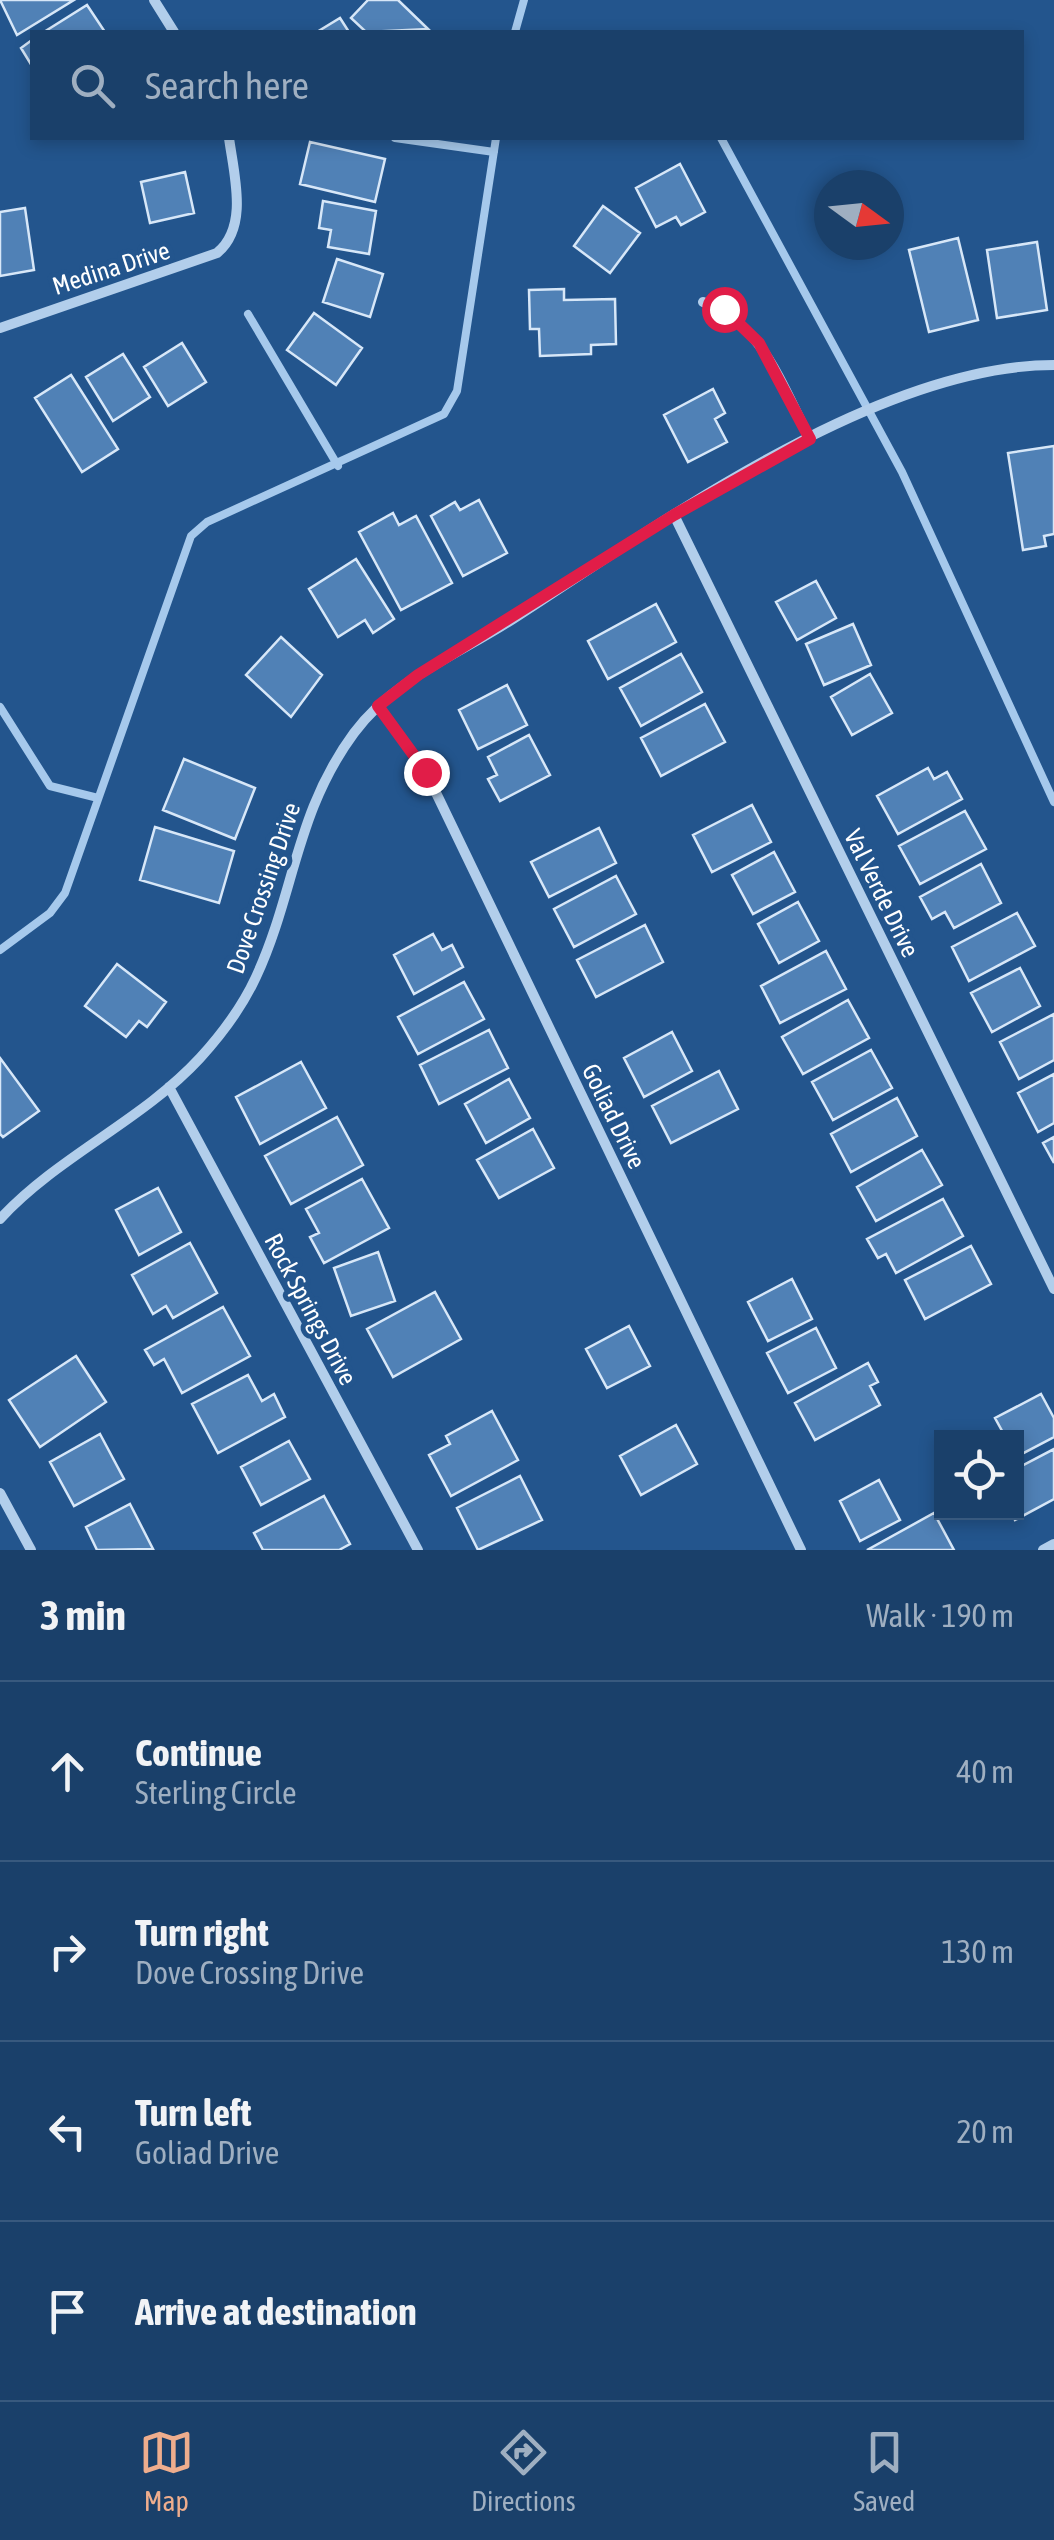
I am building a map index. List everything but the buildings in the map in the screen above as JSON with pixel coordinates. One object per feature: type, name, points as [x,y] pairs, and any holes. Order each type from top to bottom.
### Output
[{"type":"street","points":[[154,0],[173,30]]},
{"type":"street","name":"Medina Drive","points":[[0,328],[199,262],[231,242],[237,212],[229,140]]},
{"type":"street","points":[[703,302],[724,309],[759,343],[810,439]]},
{"type":"street","name":"Dove Crossing Drive","points":[[0,1219],[50,1175],[170,1087],[200,1057],[256,977],[309,811],[355,732],[378,706],[418,675],[674,515],[810,439],[903,394],[963,374],[1012,365],[1054,365]]},
{"type":"street","name":"Val Verde Drive","points":[[674,515],[1054,1290]]},
{"type":"street","name":"Goliad Drive","points":[[378,706],[426,772],[802,1550]]},
{"type":"street","name":"Rock Springs Drive","points":[[170,1087],[418,1550]]},
{"type":"street","points":[[0,1492],[31,1550]]},
{"type":"street","points":[[1044,1550],[1054,1544]]},
{"type":"waterway","points":[[516,30],[524,0]]},
{"type":"waterway","points":[[409,140],[494,152]]},
{"type":"waterway","points":[[0,950],[50,913],[65,893],[191,536],[207,522],[444,414],[457,391],[496,140]]},
{"type":"waterway","points":[[722,140],[902,472],[1054,802]]},
{"type":"waterway","points":[[248,314],[338,466]]},
{"type":"waterway","points":[[0,707],[50,786],[98,798]]},
{"type":"route","points":[[426,772],[378,706],[418,675],[504,625],[674,515],[810,439],[759,343],[742,322],[724,309]]}]
